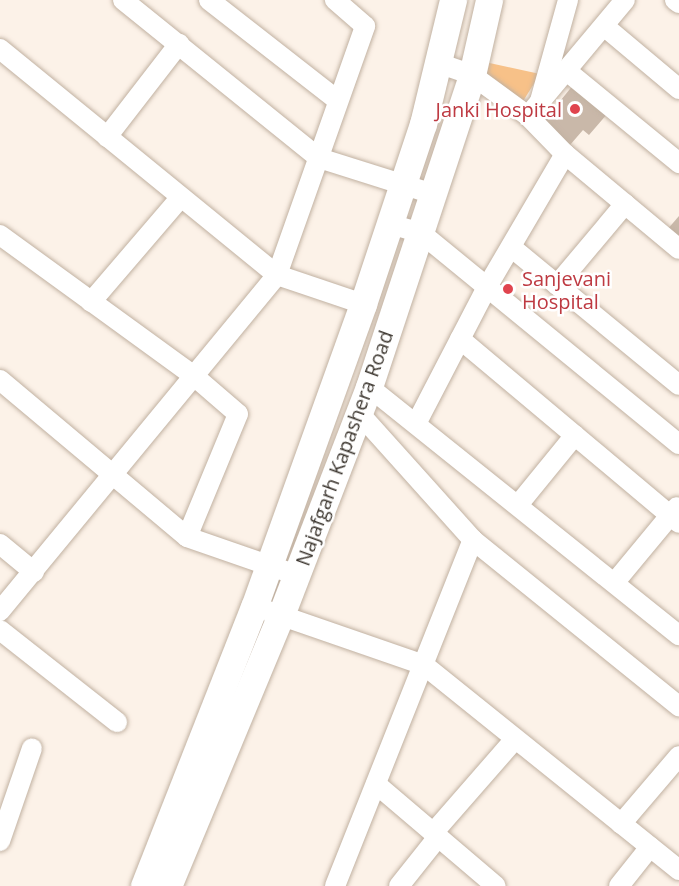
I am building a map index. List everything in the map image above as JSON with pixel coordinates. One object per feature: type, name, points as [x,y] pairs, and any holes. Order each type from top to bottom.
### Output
[{"type":"main road","name":"Najafgarh Kapashera Road","points":[[144,886],[254,607],[363,303],[403,185],[438,63],[453,0]]},
{"type":"main road","name":"Najafgarh Kapashera Road","points":[[168,886],[297,575],[369,387],[472,75],[489,0]]},
{"type":"street","points":[[123,0],[319,158],[433,194]]},
{"type":"street","points":[[209,0],[337,100]]},
{"type":"street","points":[[0,611],[277,275],[365,25],[335,0]]},
{"type":"street","points":[[534,110],[568,0]]},
{"type":"street","points":[[534,110],[568,72],[625,0]]},
{"type":"street","points":[[675,0],[679,3]]},
{"type":"street","points":[[604,26],[679,89]]},
{"type":"street","points":[[107,137],[179,44]]},
{"type":"street","points":[[0,50],[277,275],[363,303]]},
{"type":"street","points":[[438,63],[472,75],[534,110],[565,154],[679,249]]},
{"type":"street","points":[[568,72],[679,163]]},
{"type":"street","points":[[416,424],[487,287],[565,154]]},
{"type":"street","points":[[91,302],[181,196]]},
{"type":"street","points":[[557,285],[625,204]]},
{"type":"street","points":[[390,224],[421,233],[679,444]]},
{"type":"street","points":[[0,235],[194,376],[238,414],[187,537]]},
{"type":"street","points":[[511,247],[679,385]]},
{"type":"street","points":[[460,339],[676,515],[615,582]]},
{"type":"street","points":[[0,380],[187,537],[297,575]]},
{"type":"street","points":[[369,387],[679,635]]},
{"type":"street","points":[[359,413],[473,540],[679,706]]},
{"type":"street","points":[[518,505],[575,435]]},
{"type":"street","points":[[335,886],[473,540]]},
{"type":"street","points":[[0,544],[34,572]]},
{"type":"street","points":[[254,607],[423,665],[679,870]]},
{"type":"street","points":[[0,630],[117,722]]},
{"type":"street","points":[[399,886],[435,835],[515,739]]},
{"type":"street","points":[[0,841],[32,748]]},
{"type":"street","points":[[621,824],[679,756]]},
{"type":"street","points":[[375,784],[496,886]]},
{"type":"street","points":[[619,886],[650,847]]},
{"type":"shaded area","points":[[485,62],[540,74],[520,106],[481,81]]},
{"type":"building","points":[[574,84],[608,113],[589,135],[583,130],[570,145],[543,122]]},
{"type":"building","points":[[679,216],[679,243],[666,231]]},
{"type":"place","name":"Janki Hospital","points":[[575,109]]},
{"type":"place","name":"Sanjevani Hospital","points":[[508,289]]}]
